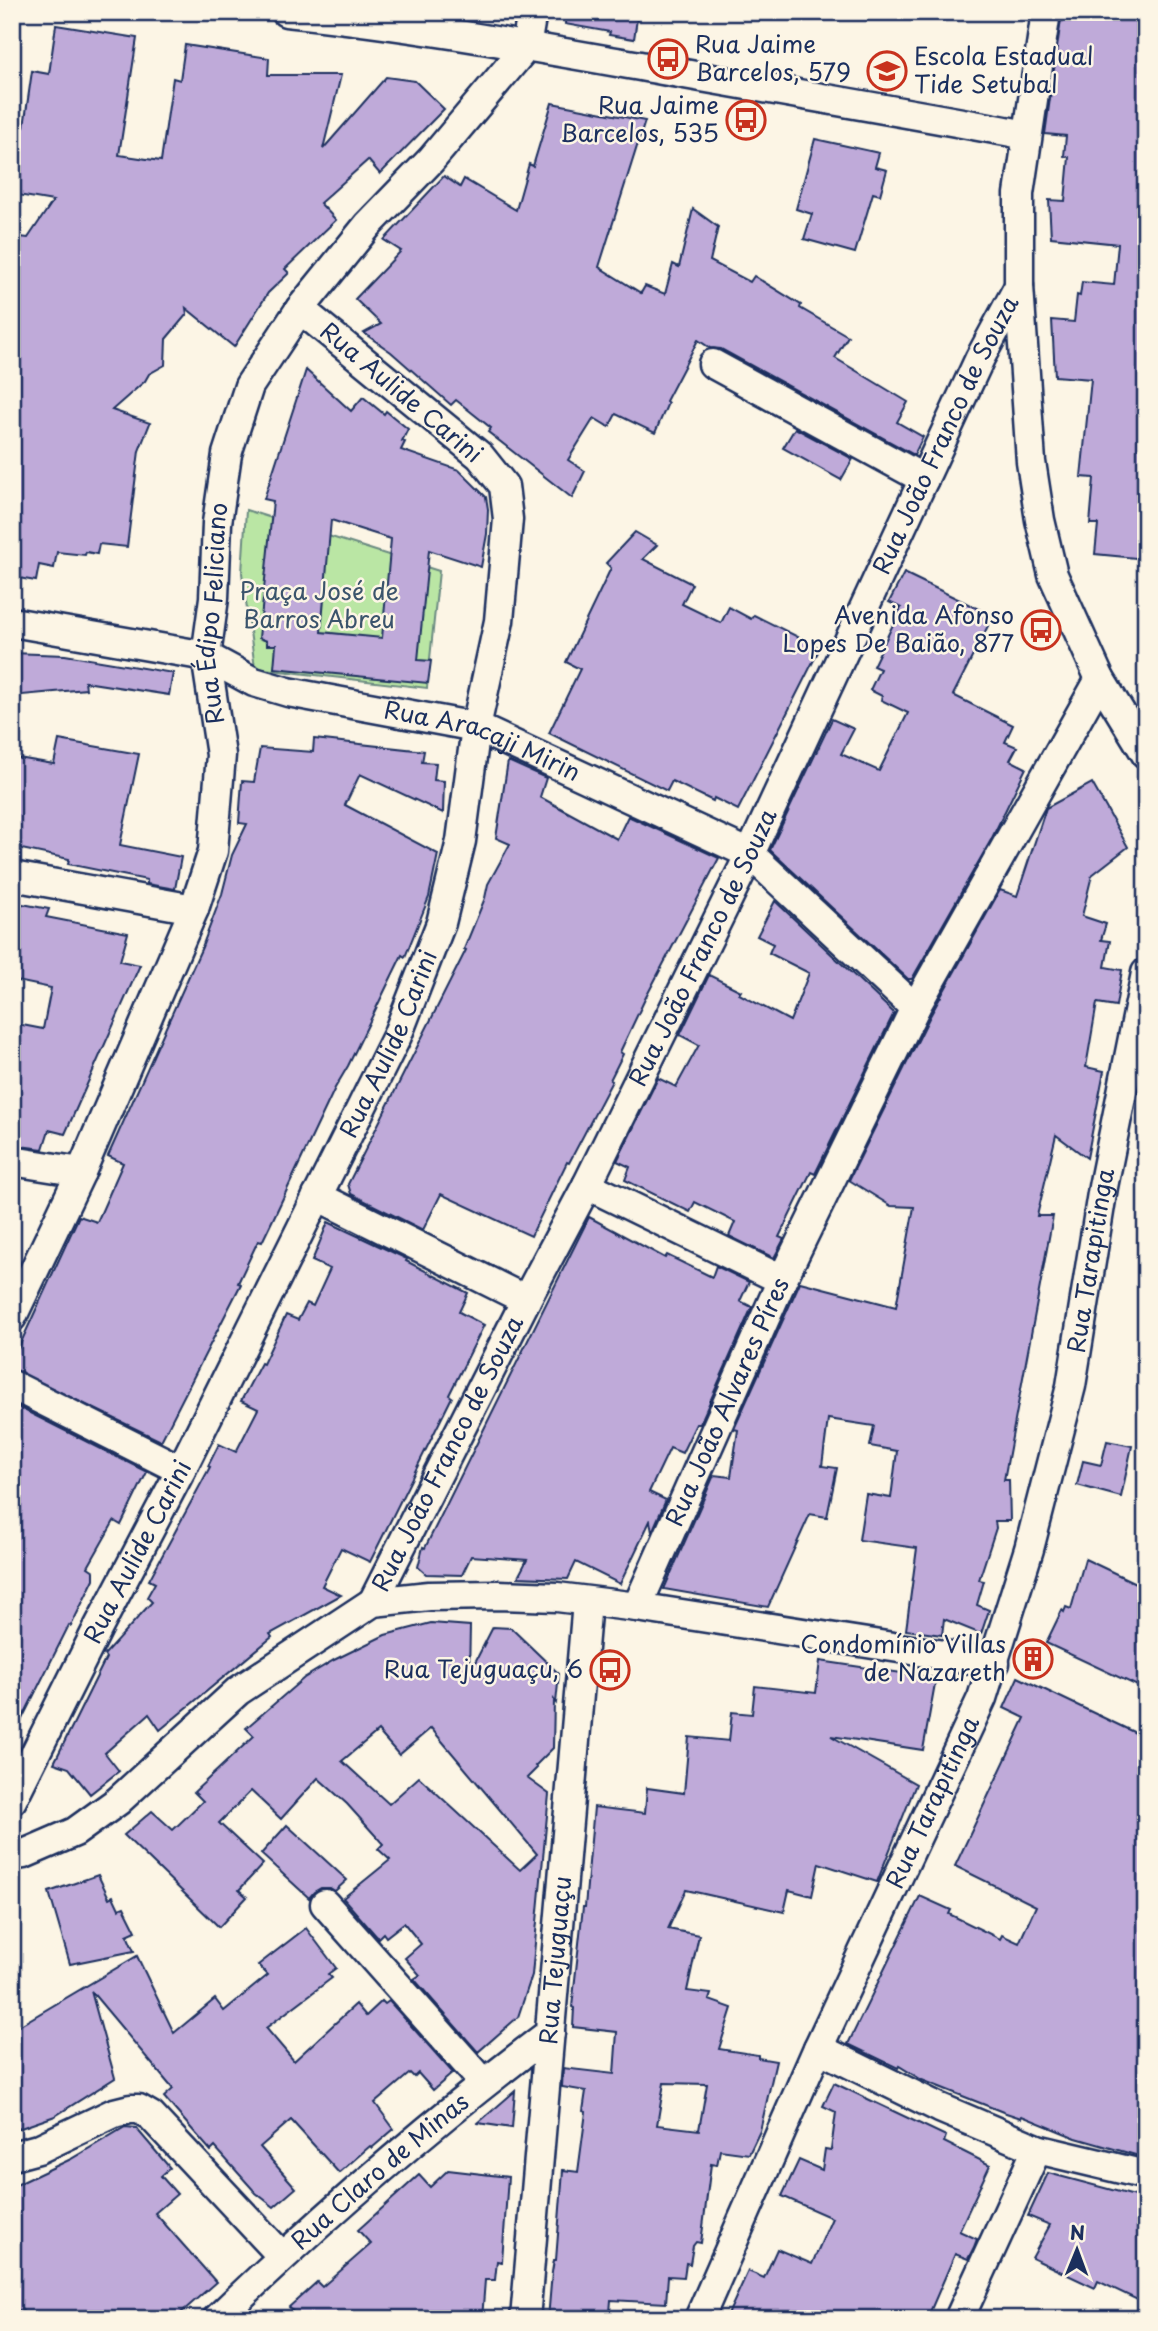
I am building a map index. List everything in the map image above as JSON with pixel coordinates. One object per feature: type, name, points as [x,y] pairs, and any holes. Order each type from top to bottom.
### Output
[{"type":"street","points":[[286,12],[369,21],[526,47],[1027,135]]},
{"type":"street","points":[[526,47],[532,12]]},
{"type":"street","points":[[1045,12],[1019,194],[1019,286],[1031,462],[1053,575],[1100,678],[1146,754]]},
{"type":"street","name":"Rua Édipo Feliciano","points":[[12,1317],[81,1172],[194,909],[213,851],[221,755],[206,656],[214,598],[217,523],[227,454],[249,386],[300,309],[368,225],[431,160],[526,47]]},
{"type":"street","name":"Rua João Franco de Souza","points":[[373,1602],[587,1185],[750,854],[980,358],[1019,286]]},
{"type":"street","name":"Rua Aulide Carini","points":[[12,1800],[181,1470],[397,1036],[441,923],[461,841],[476,727],[499,621],[508,519],[504,486],[480,456],[300,309]]},
{"type":"street","points":[[980,358],[1004,354],[1023,358]]},
{"type":"street","points":[[713,364],[924,479]]},
{"type":"street","name":"Rua Aracaji Mirin","points":[[12,622],[206,656],[254,682],[288,692],[476,727],[750,854],[915,1008]]},
{"type":"street","points":[[782,1280],[915,1008],[1100,678]]},
{"type":"street","points":[[12,876],[194,909]]},
{"type":"street","name":"Rua Tarapitinga","points":[[699,2319],[818,2048],[939,1792],[995,1663],[1031,1542],[1071,1386],[1103,1187],[1146,973]]},
{"type":"street","points":[[12,1161],[81,1172]]},
{"type":"street","name":"Rua João Álvares Píres","points":[[587,1185],[782,1280],[637,1607]]},
{"type":"street","points":[[317,1196],[526,1300]]},
{"type":"street","points":[[12,1385],[181,1470]]},
{"type":"street","points":[[12,1856],[34,1850],[75,1832],[118,1801],[239,1691],[373,1602],[429,1596],[557,1597],[995,1663]]},
{"type":"street","name":"Rua Tejuguaçu","points":[[525,2319],[587,1602]]},
{"type":"street","points":[[325,1903],[484,2083]]},
{"type":"street","name":"Rua Claro de Minas","points":[[217,2319],[282,2256],[445,2114],[550,2033]]},
{"type":"street","points":[[818,2048],[940,2108],[1037,2149],[1146,2175]]},
{"type":"street","points":[[12,2156],[38,2149],[114,2113],[139,2109],[151,2116],[282,2256]]},
{"type":"street","points":[[960,2319],[1037,2149]]},
{"type":"green space","name":"Praça José de Barros Abreu","points":[[246,510],[439,571],[427,688],[255,668],[242,573]]},
{"type":"building","points":[[566,12],[638,12],[634,39],[565,24]]},
{"type":"building","points":[[1062,12],[1146,12],[1146,559],[1095,554],[1098,524],[1090,524],[1094,478],[1081,477],[1091,379],[1055,376],[1052,320],[1074,322],[1077,295],[1080,296],[1082,282],[1114,285],[1118,244],[1051,237],[1049,200],[1065,201],[1069,157],[1064,156],[1066,136],[1045,134]]},
{"type":"building","points":[[56,25],[137,38],[119,155],[161,161],[173,78],[180,80],[185,45],[269,58],[268,75],[341,75],[323,149],[386,77],[415,81],[444,109],[380,174],[368,160],[320,203],[336,220],[285,269],[289,273],[268,293],[234,347],[186,308],[187,314],[166,339],[165,365],[149,374],[145,381],[112,410],[150,423],[139,451],[127,547],[99,544],[97,554],[86,552],[85,555],[57,552],[54,568],[39,565],[36,581],[12,577],[12,236],[28,238],[53,201],[12,194],[12,125],[24,127],[32,71],[49,74]]},
{"type":"building","points":[[552,103],[645,121],[599,267],[641,293],[645,286],[665,294],[673,264],[679,267],[693,209],[718,227],[710,261],[750,282],[754,276],[801,305],[800,308],[848,336],[835,358],[908,402],[897,422],[923,437],[914,455],[721,349],[710,348],[698,340],[666,401],[668,403],[655,433],[616,414],[609,427],[594,418],[568,460],[585,471],[572,498],[488,432],[491,428],[456,400],[451,405],[391,352],[364,333],[381,324],[355,299],[401,251],[384,240],[444,176],[460,187],[464,179],[516,210],[529,164],[533,166]]},
{"type":"building","points":[[815,139],[879,153],[875,167],[887,170],[880,195],[873,193],[855,253],[804,239],[812,214],[796,209]]},
{"type":"building","points":[[306,370],[351,411],[363,397],[384,414],[386,411],[408,429],[401,450],[459,470],[486,497],[487,534],[481,567],[429,550],[418,660],[431,661],[428,683],[274,668],[276,645],[267,645],[267,641],[259,638],[273,501],[264,499]],"holes":[[[331,520],[391,539],[382,638],[321,632]]]},
{"type":"building","points":[[795,428],[853,459],[841,480],[783,448]]},
{"type":"building","points":[[635,532],[657,545],[643,559],[692,584],[682,604],[721,623],[729,607],[751,619],[754,615],[820,648],[738,810],[672,781],[667,791],[549,733],[580,669],[566,662],[611,568],[606,563]]},
{"type":"building","points":[[904,573],[993,616],[953,695],[1013,725],[1005,742],[1017,747],[1010,760],[1026,768],[991,840],[912,979],[908,979],[770,850],[832,719],[854,729],[841,754],[879,771],[908,713],[881,700],[882,696],[870,690],[880,669],[873,666],[901,608],[889,602]]},
{"type":"building","points":[[12,653],[65,655],[173,673],[169,695],[85,682],[86,689],[12,696]]},
{"type":"building","points":[[314,739],[424,751],[422,762],[436,763],[434,780],[444,781],[443,813],[360,774],[345,805],[438,854],[429,897],[405,957],[402,955],[161,1441],[12,1369],[12,1362],[79,1216],[97,1222],[123,1163],[108,1156],[202,947],[222,894],[232,855],[247,824],[239,823],[242,781],[254,782],[260,748],[313,752]]},
{"type":"building","points":[[59,740],[139,754],[120,845],[181,857],[175,889],[147,884],[147,880],[68,864],[69,859],[12,847],[12,757],[54,764]]},
{"type":"building","points":[[508,761],[546,778],[540,797],[617,839],[628,816],[719,858],[645,999],[620,1052],[623,1054],[610,1080],[612,1081],[569,1163],[567,1162],[531,1236],[441,1194],[423,1230],[351,1194],[348,1184],[466,950],[464,949],[488,884],[510,844],[496,838]]},
{"type":"building","points":[[1092,783],[1128,847],[1092,875],[1082,916],[1106,924],[1101,940],[1110,941],[1105,967],[1122,970],[1116,1006],[1097,1003],[1086,1067],[1104,1071],[1087,1158],[1056,1135],[1037,1216],[1053,1216],[1004,1480],[1009,1480],[1010,1521],[995,1521],[996,1528],[979,1580],[984,1581],[977,1605],[989,1610],[981,1634],[944,1619],[942,1635],[906,1630],[917,1548],[859,1540],[866,1494],[891,1498],[897,1451],[870,1446],[874,1426],[828,1419],[822,1466],[837,1468],[827,1517],[810,1514],[768,1607],[664,1589],[714,1475],[731,1477],[738,1430],[734,1429],[800,1282],[896,1307],[914,1207],[891,1206],[849,1180],[930,1016],[1000,890],[1017,896],[1046,808]]},
{"type":"building","points":[[775,901],[894,1013],[815,1174],[811,1172],[779,1237],[784,1239],[774,1258],[729,1236],[735,1222],[695,1202],[690,1212],[625,1180],[630,1167],[617,1161],[658,1078],[676,1087],[699,1045],[680,1035],[709,975],[790,1021],[809,973],[769,953],[773,944],[757,936]]},
{"type":"building","points":[[12,902],[49,909],[46,917],[128,933],[120,961],[140,965],[65,1134],[49,1130],[43,1149],[12,1145],[12,1023],[43,1029],[51,988],[12,980]]},
{"type":"building","points":[[589,1217],[665,1258],[667,1255],[712,1277],[716,1266],[749,1282],[740,1301],[752,1307],[700,1424],[696,1424],[682,1453],[670,1448],[649,1492],[666,1500],[652,1532],[650,1521],[620,1584],[576,1562],[568,1579],[518,1577],[527,1560],[471,1556],[462,1575],[426,1574],[418,1567],[423,1547],[425,1548]]},
{"type":"building","points":[[328,1222],[407,1259],[406,1261],[468,1293],[459,1312],[484,1325],[449,1395],[452,1397],[370,1562],[341,1548],[322,1586],[341,1595],[270,1634],[272,1637],[160,1730],[149,1714],[105,1753],[119,1771],[90,1794],[69,1768],[54,1763],[106,1658],[104,1655],[152,1602],[147,1597],[155,1583],[149,1580],[210,1467],[208,1466],[219,1444],[236,1452],[258,1409],[241,1401],[261,1363],[263,1364],[286,1315],[298,1320],[307,1303],[313,1306],[330,1269],[312,1261]]},
{"type":"building","points":[[12,1404],[147,1472],[121,1525],[114,1521],[88,1567],[94,1571],[94,1579],[12,1739]]},
{"type":"building","points":[[1107,1441],[1132,1446],[1121,1497],[1077,1485],[1083,1461],[1101,1465]]},
{"type":"building","points":[[1085,1559],[1146,1588],[1146,1690],[1046,1643],[1062,1610],[1064,1612],[1066,1607],[1071,1609]]},
{"type":"building","points":[[431,1623],[470,1626],[469,1674],[493,1627],[511,1628],[559,1674],[556,1703],[554,1700],[553,1748],[527,1778],[549,1794],[532,1975],[518,2017],[478,2052],[414,1979],[420,1975],[405,1958],[421,1944],[404,1923],[386,1937],[383,1933],[378,1938],[343,1898],[390,1860],[378,1849],[383,1844],[347,1804],[318,1778],[281,1819],[251,1791],[219,1823],[263,1864],[239,1890],[247,1897],[219,1927],[124,1835],[152,1811],[173,1830],[203,1801],[194,1792],[254,1736],[246,1728],[304,1678],[385,1635]],"holes":[[[431,1728],[537,1854],[520,1870],[419,1777],[389,1804],[342,1761],[378,1731],[399,1755]]]},
{"type":"building","points":[[820,1661],[936,1678],[923,1750],[831,1736],[916,1784],[877,1882],[819,1863],[812,1896],[789,1890],[784,1912],[686,1890],[668,1929],[699,1935],[687,1991],[711,1994],[709,2000],[732,2008],[719,2049],[758,2055],[758,2058],[776,2061],[760,2131],[749,2154],[720,2150],[717,2165],[711,2164],[701,2243],[696,2242],[693,2246],[690,2264],[686,2263],[684,2277],[668,2276],[666,2303],[611,2300],[610,2313],[593,2312],[592,2319],[548,2319],[563,2170],[578,2172],[586,2112],[583,2111],[586,2091],[562,2087],[563,2068],[614,2074],[617,2032],[573,2027],[572,2007],[594,1807],[645,1813],[647,1788],[684,1793],[689,1737],[729,1741],[732,1712],[752,1714],[755,1686],[816,1693]],"holes":[[[664,2083],[707,2084],[699,2130],[657,2125]]]},
{"type":"building","points":[[1018,1677],[1146,1738],[1146,2158],[1076,2138],[1022,2116],[1021,2118],[1003,2112],[922,2080],[899,2066],[898,2068],[848,2044],[920,1896],[951,1910],[949,1914],[1000,1939],[1002,1935],[1019,1943],[1036,1906],[955,1866],[1025,1718],[1004,1708]]},
{"type":"building","points":[[287,1825],[347,1880],[335,1891],[321,1888],[309,1898],[261,1854]]},
{"type":"building","points":[[98,1875],[109,1898],[113,1896],[119,1909],[124,1907],[136,1931],[127,1935],[134,1951],[70,1964],[49,1892]]},
{"type":"building","points":[[306,1928],[336,1968],[328,1974],[332,1978],[266,2028],[294,2061],[356,2004],[366,2016],[382,2001],[385,2004],[389,2001],[453,2073],[433,2090],[418,2073],[414,2077],[410,2073],[375,2103],[394,2129],[339,2173],[291,2120],[260,2147],[296,2188],[274,2207],[256,2193],[215,2147],[211,2151],[164,2097],[173,2089],[91,1991],[115,2078],[55,2116],[12,2131],[12,2030],[137,1956],[174,2033],[215,1999],[224,2011],[268,1975],[258,1965]]},
{"type":"building","points":[[834,2083],[946,2136],[944,2142],[990,2165],[959,2231],[977,2239],[974,2247],[968,2259],[955,2254],[927,2319],[726,2319],[748,2271],[764,2278],[777,2249],[812,2264],[832,2218],[782,2196],[799,2160],[822,2170],[825,2149],[831,2150],[836,2112],[823,2106]]},
{"type":"building","points":[[515,2091],[512,2128],[478,2123]]},
{"type":"building","points":[[125,2127],[136,2128],[170,2168],[161,2176],[177,2194],[155,2213],[216,2282],[174,2319],[30,2319],[21,2309],[12,2317],[12,2187],[71,2159]]},
{"type":"building","points":[[448,2170],[508,2177],[502,2262],[497,2261],[495,2280],[485,2280],[482,2319],[299,2319],[289,2307],[317,2282],[322,2287],[371,2244],[358,2230],[419,2175],[430,2187]]},
{"type":"building","points":[[1048,2173],[1146,2199],[1146,2304],[1098,2281],[1095,2288],[1032,2258],[1050,2225],[1028,2216]]},
{"type":"place","name":"Rua Jaime Barcelos, 579","points":[[668,59]]},
{"type":"place","name":"Escola Estadual Tide Setubal","points":[[887,71]]},
{"type":"place","name":"Rua Jaime Barcelos, 535","points":[[746,120]]},
{"type":"place","name":"Avenida Afonso Lopes De Baião, 877","points":[[1041,630]]},
{"type":"place","name":"Condomínio Villas de Nazareth","points":[[1033,1659]]},
{"type":"place","name":"Rua Tejuguaçu, 6","points":[[610,1670]]}]
